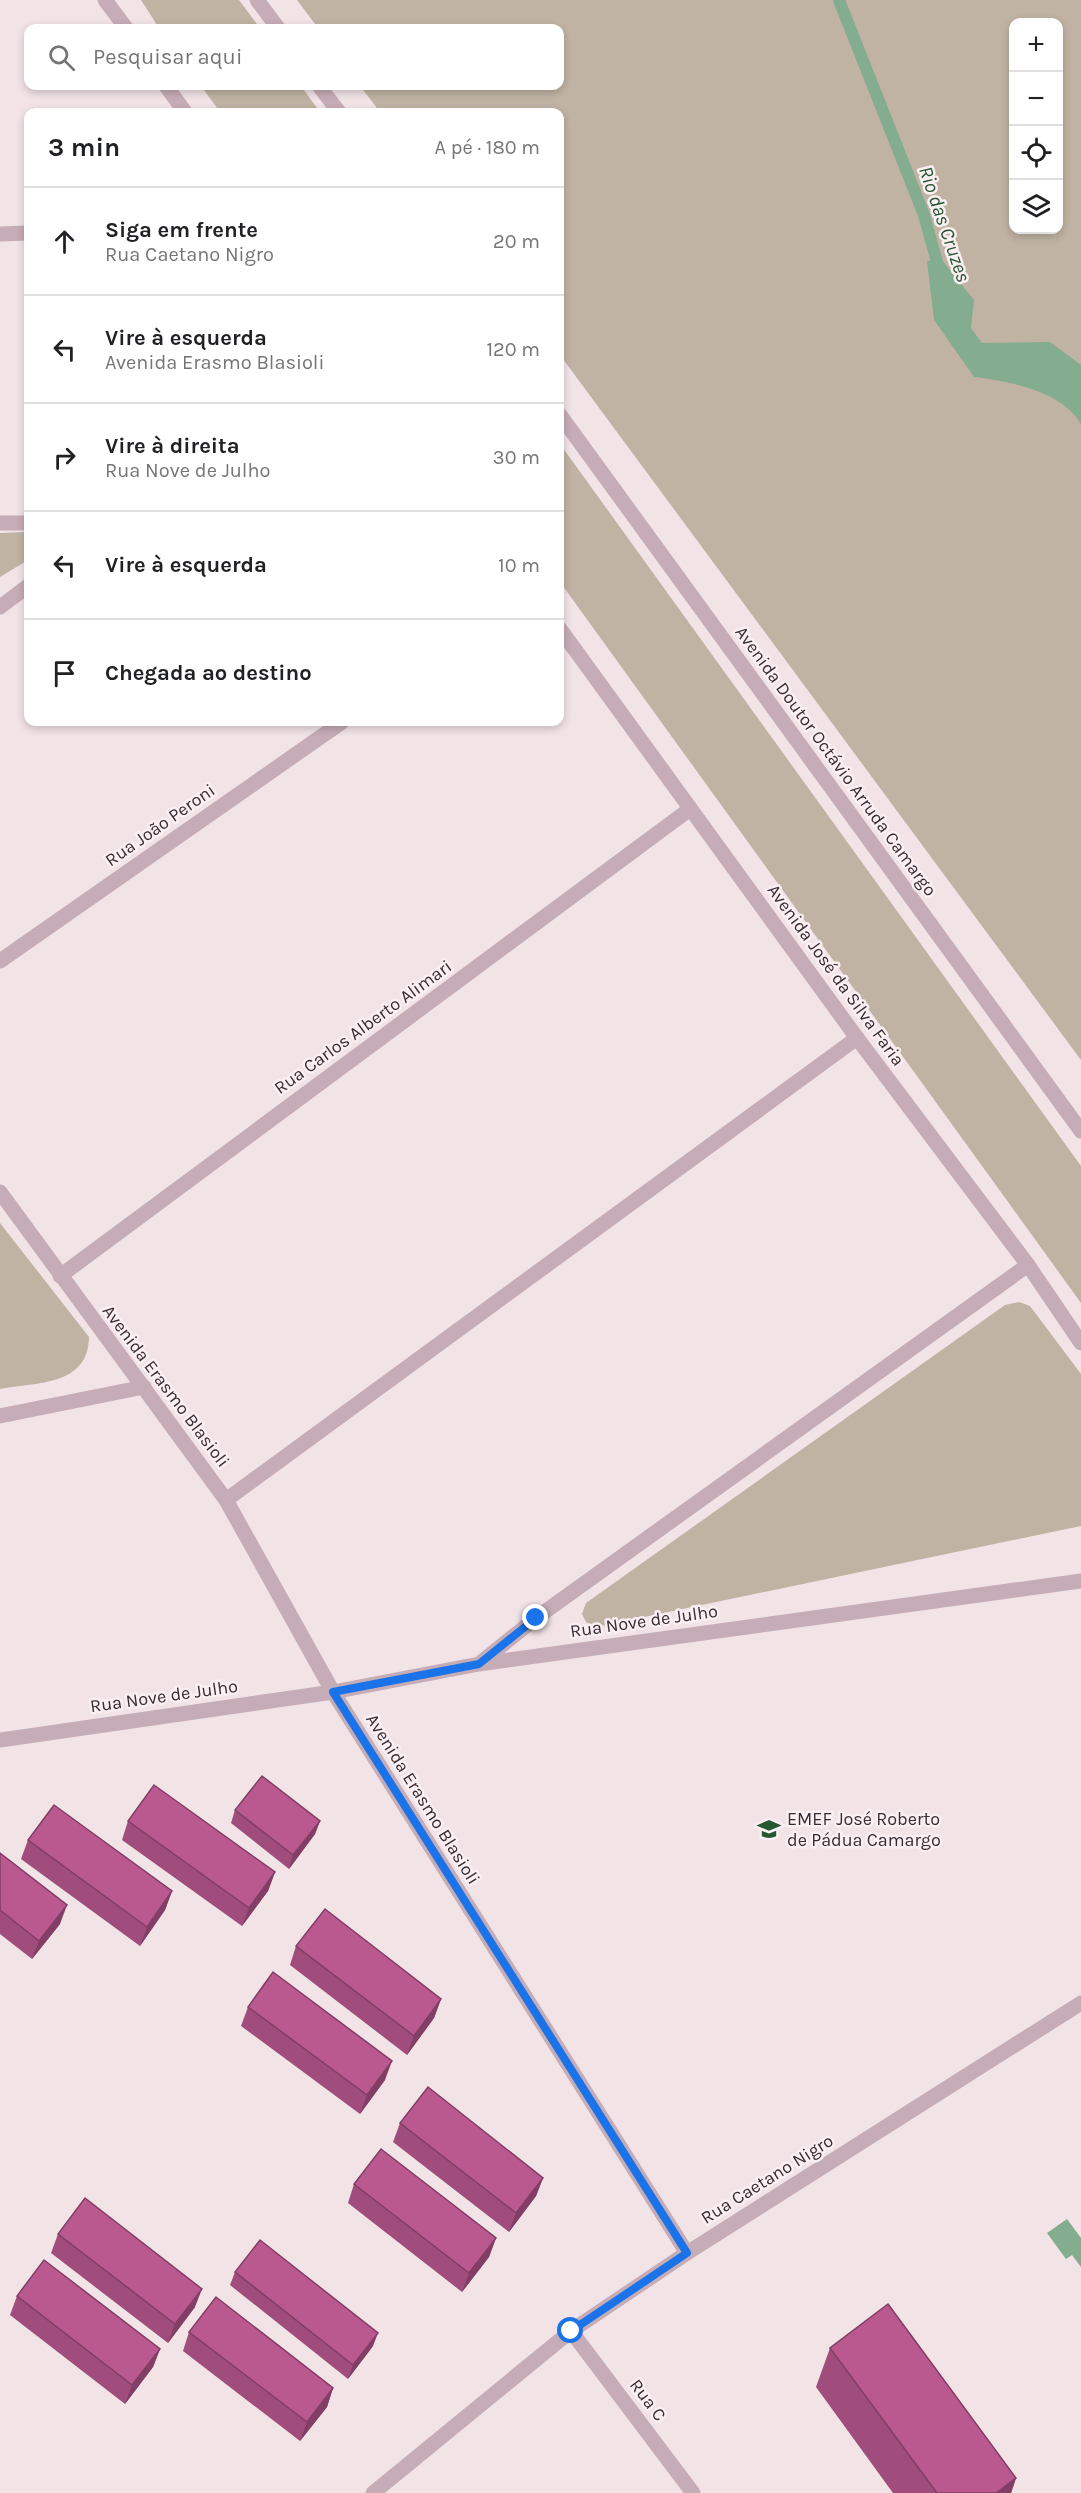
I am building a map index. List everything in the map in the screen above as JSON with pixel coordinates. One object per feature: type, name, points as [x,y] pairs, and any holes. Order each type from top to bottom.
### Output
[{"type":"street","points":[[105,0],[123,24]]},
{"type":"street","points":[[257,0],[275,24]]},
{"type":"street","points":[[169,90],[182,108]]},
{"type":"street","points":[[322,90],[336,108]]},
{"type":"street","points":[[0,234],[24,233]]},
{"type":"street","name":"Avenida Doutor Octávio Arruda Camargo","points":[[564,420],[1081,1131]]},
{"type":"street","points":[[0,523],[24,523]]},
{"type":"street","points":[[0,607],[24,589]]},
{"type":"street","name":"Avenida José da Silva Faria","points":[[564,635],[857,1038],[1028,1265],[1081,1343]]},
{"type":"street","name":"Rua João Peroni","points":[[0,961],[336,726]]},
{"type":"street","name":"Rua Carlos Alberto Alimari","points":[[60,1276],[690,809]]},
{"type":"street","points":[[226,1500],[857,1038]]},
{"type":"street","name":"Avenida Erasmo Blasioli","points":[[0,1192],[226,1500],[333,1692],[687,2253]]},
{"type":"street","points":[[479,1664],[536,1618],[1028,1265]]},
{"type":"street","points":[[0,1416],[144,1387]]},
{"type":"street","name":"Rua Nove de Julho","points":[[0,1740],[333,1692],[479,1664],[1081,1581]]},
{"type":"street","name":"Rua Caetano Nigro","points":[[373,2493],[571,2331],[687,2253],[1081,2003]]},
{"type":"street","name":"Rua C","points":[[571,2331],[693,2493]]},
{"type":"shaded area","points":[[141,0],[239,0],[257,24],[156,24]]},
{"type":"shaded area","points":[[297,0],[1081,0],[1081,1060],[564,360],[564,108],[377,108],[363,90],[564,90],[564,24],[315,24]]},
{"type":"shaded area","points":[[204,90],[304,90],[317,108],[217,108]]},
{"type":"shaded area","points":[[941,259],[974,300],[971,328],[982,343],[1050,342],[1081,365],[1081,424],[1073,413],[1048,396],[1003,381],[974,377],[934,320],[927,261]]},
{"type":"shaded area","points":[[564,450],[1081,1166],[1081,1303],[564,588]]},
{"type":"shaded area","points":[[24,532],[24,562],[0,577],[0,533]]},
{"type":"shaded area","points":[[0,1223],[89,1337],[86,1353],[80,1365],[58,1379],[0,1389]]},
{"type":"shaded area","points":[[1019,1302],[1030,1306],[1081,1374],[1081,1526],[596,1627],[586,1622],[582,1614],[586,1603],[1005,1305]]},
{"type":"shaded area","points":[[1067,2219],[1081,2238],[1081,2267],[1072,2255],[1066,2259],[1047,2233]]},
{"type":"building","points":[[262,1776],[320,1821],[293,1855],[235,1810]]},
{"type":"building","points":[[154,1785],[275,1872],[249,1908],[128,1821]]},
{"type":"building","points":[[54,1805],[172,1891],[147,1927],[28,1840]]},
{"type":"building","points":[[0,1853],[67,1905],[39,1941],[0,1910]]},
{"type":"building","points":[[325,1909],[441,1999],[414,2036],[296,1946]]},
{"type":"building","points":[[273,1972],[392,2061],[367,2095],[248,2007]]},
{"type":"building","points":[[428,2087],[543,2178],[516,2213],[400,2123]]},
{"type":"building","points":[[381,2149],[496,2238],[469,2273],[354,2184]]},
{"type":"building","points":[[85,2198],[202,2289],[175,2324],[58,2234]]},
{"type":"building","points":[[260,2240],[378,2333],[353,2365],[235,2272]]},
{"type":"building","points":[[44,2260],[160,2349],[132,2385],[17,2296]]},
{"type":"building","points":[[216,2297],[333,2388],[307,2422],[189,2332]]},
{"type":"building","points":[[888,2304],[1016,2478],[996,2493],[937,2493],[830,2348]]},
{"type":"waterway","name":"Rio das Cruzes","points":[[839,0],[924,215],[940,273]]},
{"type":"place","name":"EMEF José Roberto de Pádua Camargo","points":[[769,1829]]},
{"type":"route","points":[[536,1618],[479,1664],[333,1692],[687,2253],[571,2331]]}]
